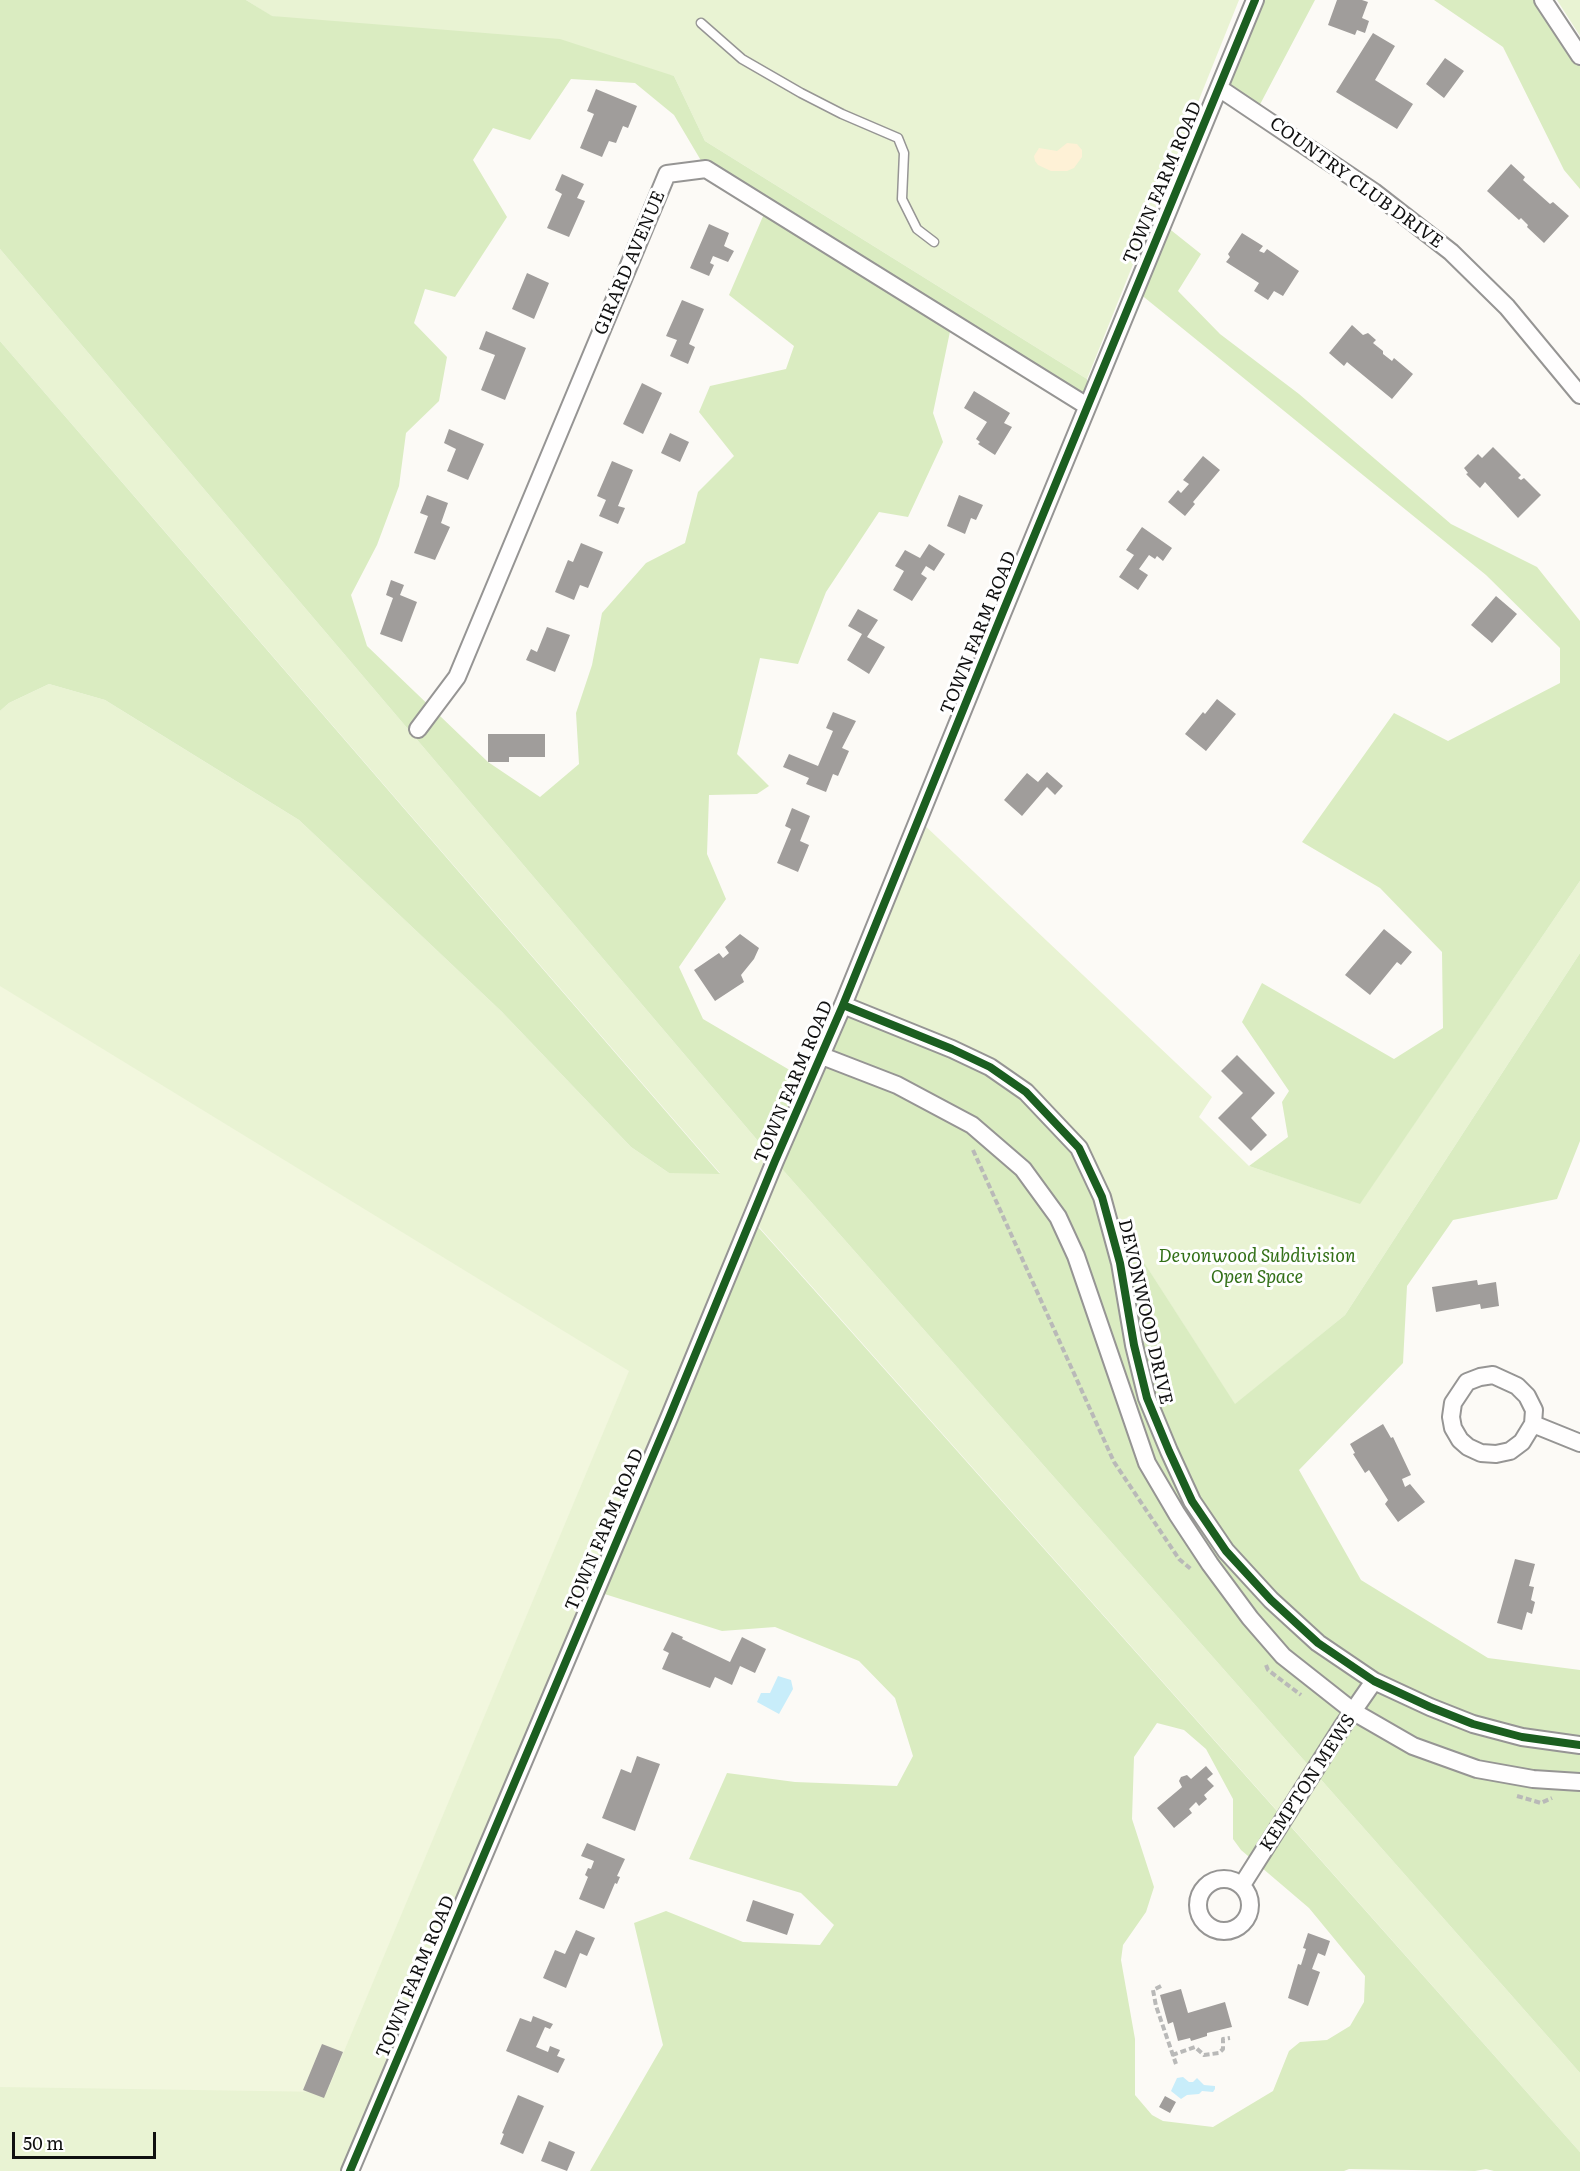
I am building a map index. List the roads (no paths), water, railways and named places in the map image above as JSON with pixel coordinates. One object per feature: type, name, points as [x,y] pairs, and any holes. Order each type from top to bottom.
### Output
[{"type":"street","name":"TOWN FARM ROAD","points":[[350,2171],[669,1418],[775,1161],[822,1056],[1255,0]]},
{"type":"street","points":[[1543,0],[1580,56]]},
{"type":"street","name":"COUNTRY CLUB DRIVE","points":[[1219,88],[1374,192],[1451,252],[1507,306],[1580,395]]},
{"type":"street","name":"GIRARD AVENUE","points":[[418,729],[457,676],[667,174],[706,169],[1088,406]]},
{"type":"street","name":"DEVONWOOD DRIVE","points":[[843,1005],[952,1049],[990,1067],[1026,1092],[1079,1148],[1102,1197],[1120,1263],[1134,1345],[1147,1398],[1192,1501],[1226,1551],[1270,1600],[1318,1642],[1374,1681],[1473,1724],[1522,1737],[1580,1745]]},
{"type":"street","name":"DEVONWOOD DRIVE","points":[[822,1056],[897,1085],[972,1125],[1023,1169],[1058,1217],[1076,1256],[1147,1463],[1210,1564],[1283,1656],[1354,1712],[1413,1746],[1477,1768],[1533,1779],[1580,1782]]},
{"type":"street","points":[[1493,1375],[1517,1386],[1527,1396],[1534,1410],[1533,1424],[1522,1443],[1510,1451],[1496,1454],[1481,1453],[1460,1440],[1453,1428],[1453,1403],[1467,1382],[1493,1375]]},
{"type":"street","points":[[1533,1424],[1580,1443]]},
{"type":"street","name":"KEMPTON MEWS","points":[[1242,1885],[1374,1681]]},
{"type":"lane","points":[[701,23],[742,59],[842,114],[898,138],[904,153],[902,199],[917,229],[934,242]]},
{"type":"water","points":[[778,1676],[791,1680],[793,1689],[779,1714],[757,1702],[761,1693],[770,1693]]},
{"type":"water","points":[[1183,2077],[1189,2082],[1197,2078],[1204,2085],[1215,2086],[1215,2089],[1213,2092],[1202,2091],[1181,2099],[1171,2091],[1177,2078]]},
{"type":"park label","name":"Devonwood Subdivision Open Space","points":[[1257,1267]]}]
